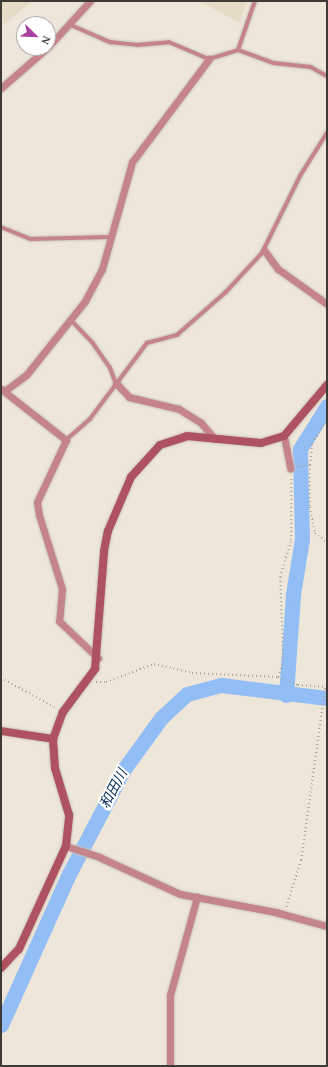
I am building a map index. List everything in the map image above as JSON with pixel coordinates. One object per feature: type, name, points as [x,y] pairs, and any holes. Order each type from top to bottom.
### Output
[{"type":"street","points":[[56,39],[71,25],[90,1]]},
{"type":"street","points":[[1,88],[37,56]]},
{"type":"street","points":[[98,658],[59,621],[62,589],[39,515],[37,502],[66,440],[3,390],[27,374],[72,321],[102,269],[109,237],[132,162],[209,59]]},
{"type":"street","points":[[264,250],[278,269],[327,304]]},
{"type":"street","points":[[116,382],[129,397],[179,409],[201,424],[215,439]]},
{"type":"street","points":[[1,968],[19,949],[69,847],[69,815],[55,768],[53,739],[62,712],[86,682],[98,658],[104,551],[108,531],[130,477],[160,445],[187,436],[261,443],[284,436],[327,385]]},
{"type":"street","points":[[284,436],[290,468]]},
{"type":"street","points":[[1,731],[53,739]]},
{"type":"street","points":[[69,847],[99,857],[180,894],[283,915],[327,926]]},
{"type":"street","points":[[170,1066],[170,996],[197,897]]},
{"type":"lane","points":[[238,50],[255,1]]},
{"type":"lane","points":[[71,25],[110,42],[169,42],[209,59],[238,50],[274,63],[311,67],[327,76]]},
{"type":"lane","points":[[66,440],[90,418],[147,343],[177,335],[226,292],[264,250],[300,176],[327,133]]},
{"type":"lane","points":[[1,227],[31,239],[109,237]]},
{"type":"lane","points":[[72,321],[93,343],[110,367],[116,382]]},
{"type":"path","points":[[327,419],[312,443],[310,465],[310,507],[315,533],[327,542]]},
{"type":"path","points":[[278,677],[283,662],[280,577],[292,540],[290,468],[310,465]]},
{"type":"path","points":[[86,682],[106,682],[154,664],[192,673],[278,677],[298,685],[326,687],[301,860],[283,915]]},
{"type":"path","points":[[1,678],[62,712]]},
{"type":"shaded area","points":[[1,1],[32,1],[3,25]]},
{"type":"shaded area","points":[[199,1],[247,1],[240,23]]},
{"type":"waterway","points":[[286,695],[293,594],[302,539],[300,449],[327,406]]},
{"type":"waterway","name":"和田川","points":[[1,1025],[69,874],[124,769],[161,718],[187,694],[221,685],[327,698]]}]
